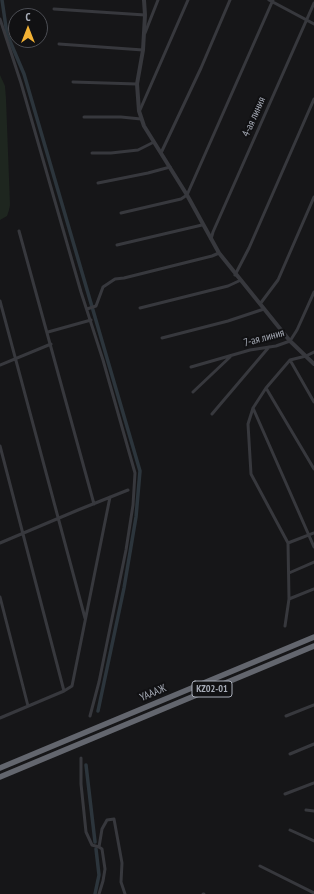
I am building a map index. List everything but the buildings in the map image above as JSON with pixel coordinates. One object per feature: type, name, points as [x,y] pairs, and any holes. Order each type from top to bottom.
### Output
[{"type":"highway","name":"ҮАААЖ","points":[[0,768],[314,637]]},
{"type":"highway","name":"ҮАААЖ","points":[[0,777],[314,646]]},
{"type":"street","points":[[144,0],[145,15],[143,50],[137,84],[139,111],[144,126],[187,195],[202,225],[219,253],[235,275],[290,341],[314,364]]},
{"type":"street","points":[[144,34],[158,0]]},
{"type":"street","points":[[139,111],[188,0]]},
{"type":"street","points":[[161,153],[201,68],[230,0]]},
{"type":"street","points":[[121,213],[181,199],[187,195],[271,1],[314,24]]},
{"type":"street","name":"4-ая линия","points":[[211,240],[212,232],[314,3]]},
{"type":"street","points":[[54,9],[145,15]]},
{"type":"street","points":[[0,19],[21,83],[134,467],[135,479],[133,505],[126,550],[99,682],[90,716]]},
{"type":"street","points":[[59,44],[143,50]]},
{"type":"street","points":[[73,82],[137,84]]},
{"type":"street","points":[[235,275],[249,248],[314,99]]},
{"type":"street","points":[[84,117],[121,117],[141,119]]},
{"type":"street","points":[[92,154],[138,150],[154,142]]},
{"type":"street","points":[[98,182],[148,173],[170,167]]},
{"type":"street","points":[[260,304],[278,280],[314,197]]},
{"type":"street","points":[[117,245],[202,225]]},
{"type":"street","points":[[19,231],[48,332],[94,504]]},
{"type":"street","points":[[88,308],[96,306],[103,287],[116,279],[219,253]]},
{"type":"street","points":[[140,308],[228,286],[240,280]]},
{"type":"street","name":"7-ая линия","points":[[191,367],[250,350],[269,347],[290,341],[297,330],[314,292]]},
{"type":"street","points":[[0,301],[85,618]]},
{"type":"street","points":[[162,338],[228,321],[264,309]]},
{"type":"street","points":[[48,332],[90,320]]},
{"type":"street","points":[[0,365],[51,344]]},
{"type":"street","points":[[212,414],[269,347]]},
{"type":"street","points":[[285,626],[290,599],[288,544],[251,474],[248,424],[253,408],[266,388],[290,360],[306,356],[314,352]]},
{"type":"street","points":[[193,392],[231,356]]},
{"type":"street","points":[[290,360],[314,402]]},
{"type":"street","points":[[266,388],[314,469]]},
{"type":"street","points":[[253,408],[314,548]]},
{"type":"street","points":[[0,446],[64,691]]},
{"type":"street","points":[[0,543],[128,490]]},
{"type":"street","points":[[0,718],[64,691],[72,686],[110,497]]},
{"type":"street","points":[[288,544],[314,533]]},
{"type":"street","points":[[289,573],[314,562]]},
{"type":"street","points":[[290,599],[314,589]]},
{"type":"street","points":[[0,597],[28,706]]},
{"type":"street","points":[[286,716],[314,705]]},
{"type":"street","points":[[290,754],[314,744]]},
{"type":"street","points":[[82,758],[81,784],[86,832],[92,845],[99,846]]},
{"type":"street","points":[[285,794],[314,783]]},
{"type":"street","points":[[306,810],[314,810]]},
{"type":"street","points":[[98,894],[103,881],[105,869],[102,849],[99,846],[102,829],[107,820],[114,819],[122,863],[121,882],[125,894]]},
{"type":"street","points":[[290,830],[314,841]]},
{"type":"street","points":[[260,866],[314,892]]},
{"type":"shaded area","points":[[0,75],[5,86],[6,99],[10,205],[7,216],[0,220]]},
{"type":"waterway","points":[[2,0],[7,34],[24,74],[140,471],[136,517],[124,588],[98,711]]},
{"type":"waterway","points":[[86,765],[95,842]]},
{"type":"waterway","points":[[95,894],[99,875],[96,849]]}]
